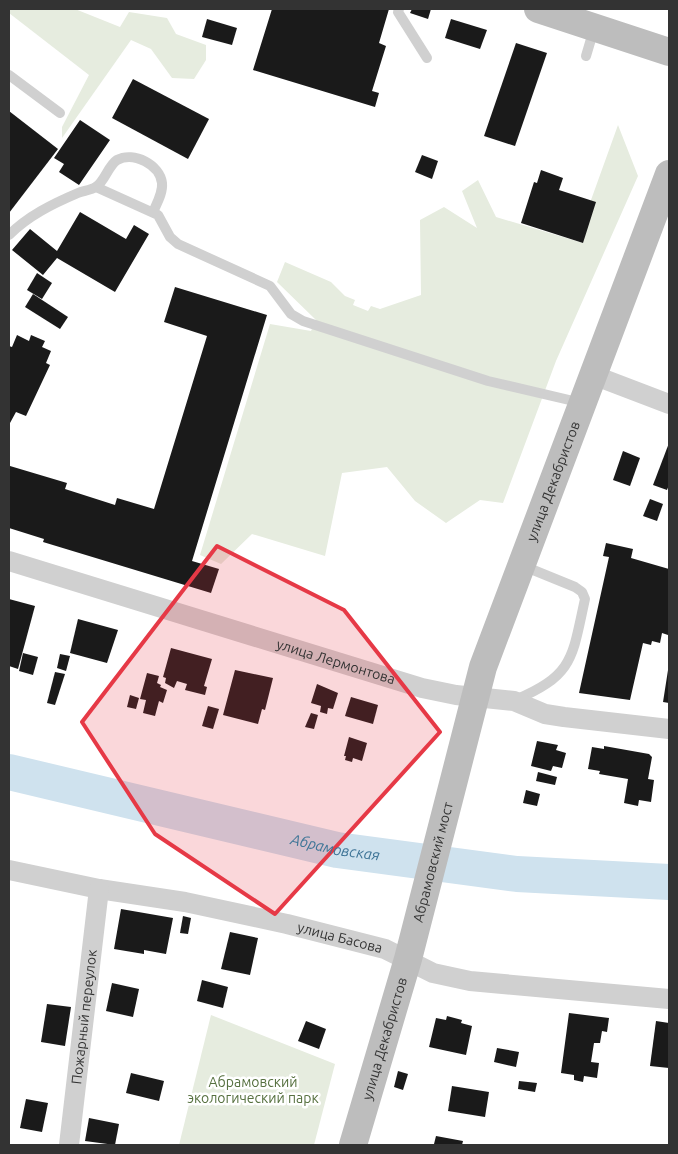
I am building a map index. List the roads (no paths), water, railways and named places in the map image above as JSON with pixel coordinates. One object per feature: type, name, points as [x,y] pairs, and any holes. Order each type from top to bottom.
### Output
[{"type":"street","points":[[538,9],[669,52]]},
{"type":"street","name":"улица Декабристов","points":[[450,792],[492,640],[669,174]]},
{"type":"street","points":[[593,375],[669,404]]},
{"type":"street","name":"улица Лермонтова","points":[[9,561],[422,688],[445,693],[514,700],[538,712],[564,717],[669,729]]},
{"type":"street","name":"Абрамовский мост","points":[[415,931],[450,792]]},
{"type":"street","name":"улица Басова","points":[[9,870],[99,889],[185,902],[287,924],[385,949],[433,973],[470,981],[669,999]]},
{"type":"street","name":"Пожарный переулок","points":[[69,1145],[99,889]]},
{"type":"street","name":"улица Декабристов","points":[[353,1145],[415,931]]},
{"type":"lane","points":[[399,9],[398,12],[427,58]]},
{"type":"lane","points":[[586,56],[594,27]]},
{"type":"lane","points":[[9,75],[60,113]]},
{"type":"lane","points":[[9,235],[19,225],[42,210],[96,187],[115,161],[130,157],[148,163],[160,174],[162,190],[153,212]]},
{"type":"lane","points":[[96,187],[153,212],[162,219],[170,237],[178,244],[270,286],[291,314],[303,321],[488,382],[582,403]]},
{"type":"lane","points":[[514,700],[541,689],[557,677],[567,666],[574,650],[585,599],[582,592],[575,587],[520,565]]},
{"type":"waterway","name":"Абрамовская","points":[[9,772],[337,850],[517,874],[669,882]]},
{"type":"park label","name":"Абрамовский экологический парк","points":[[253,1090]]}]
